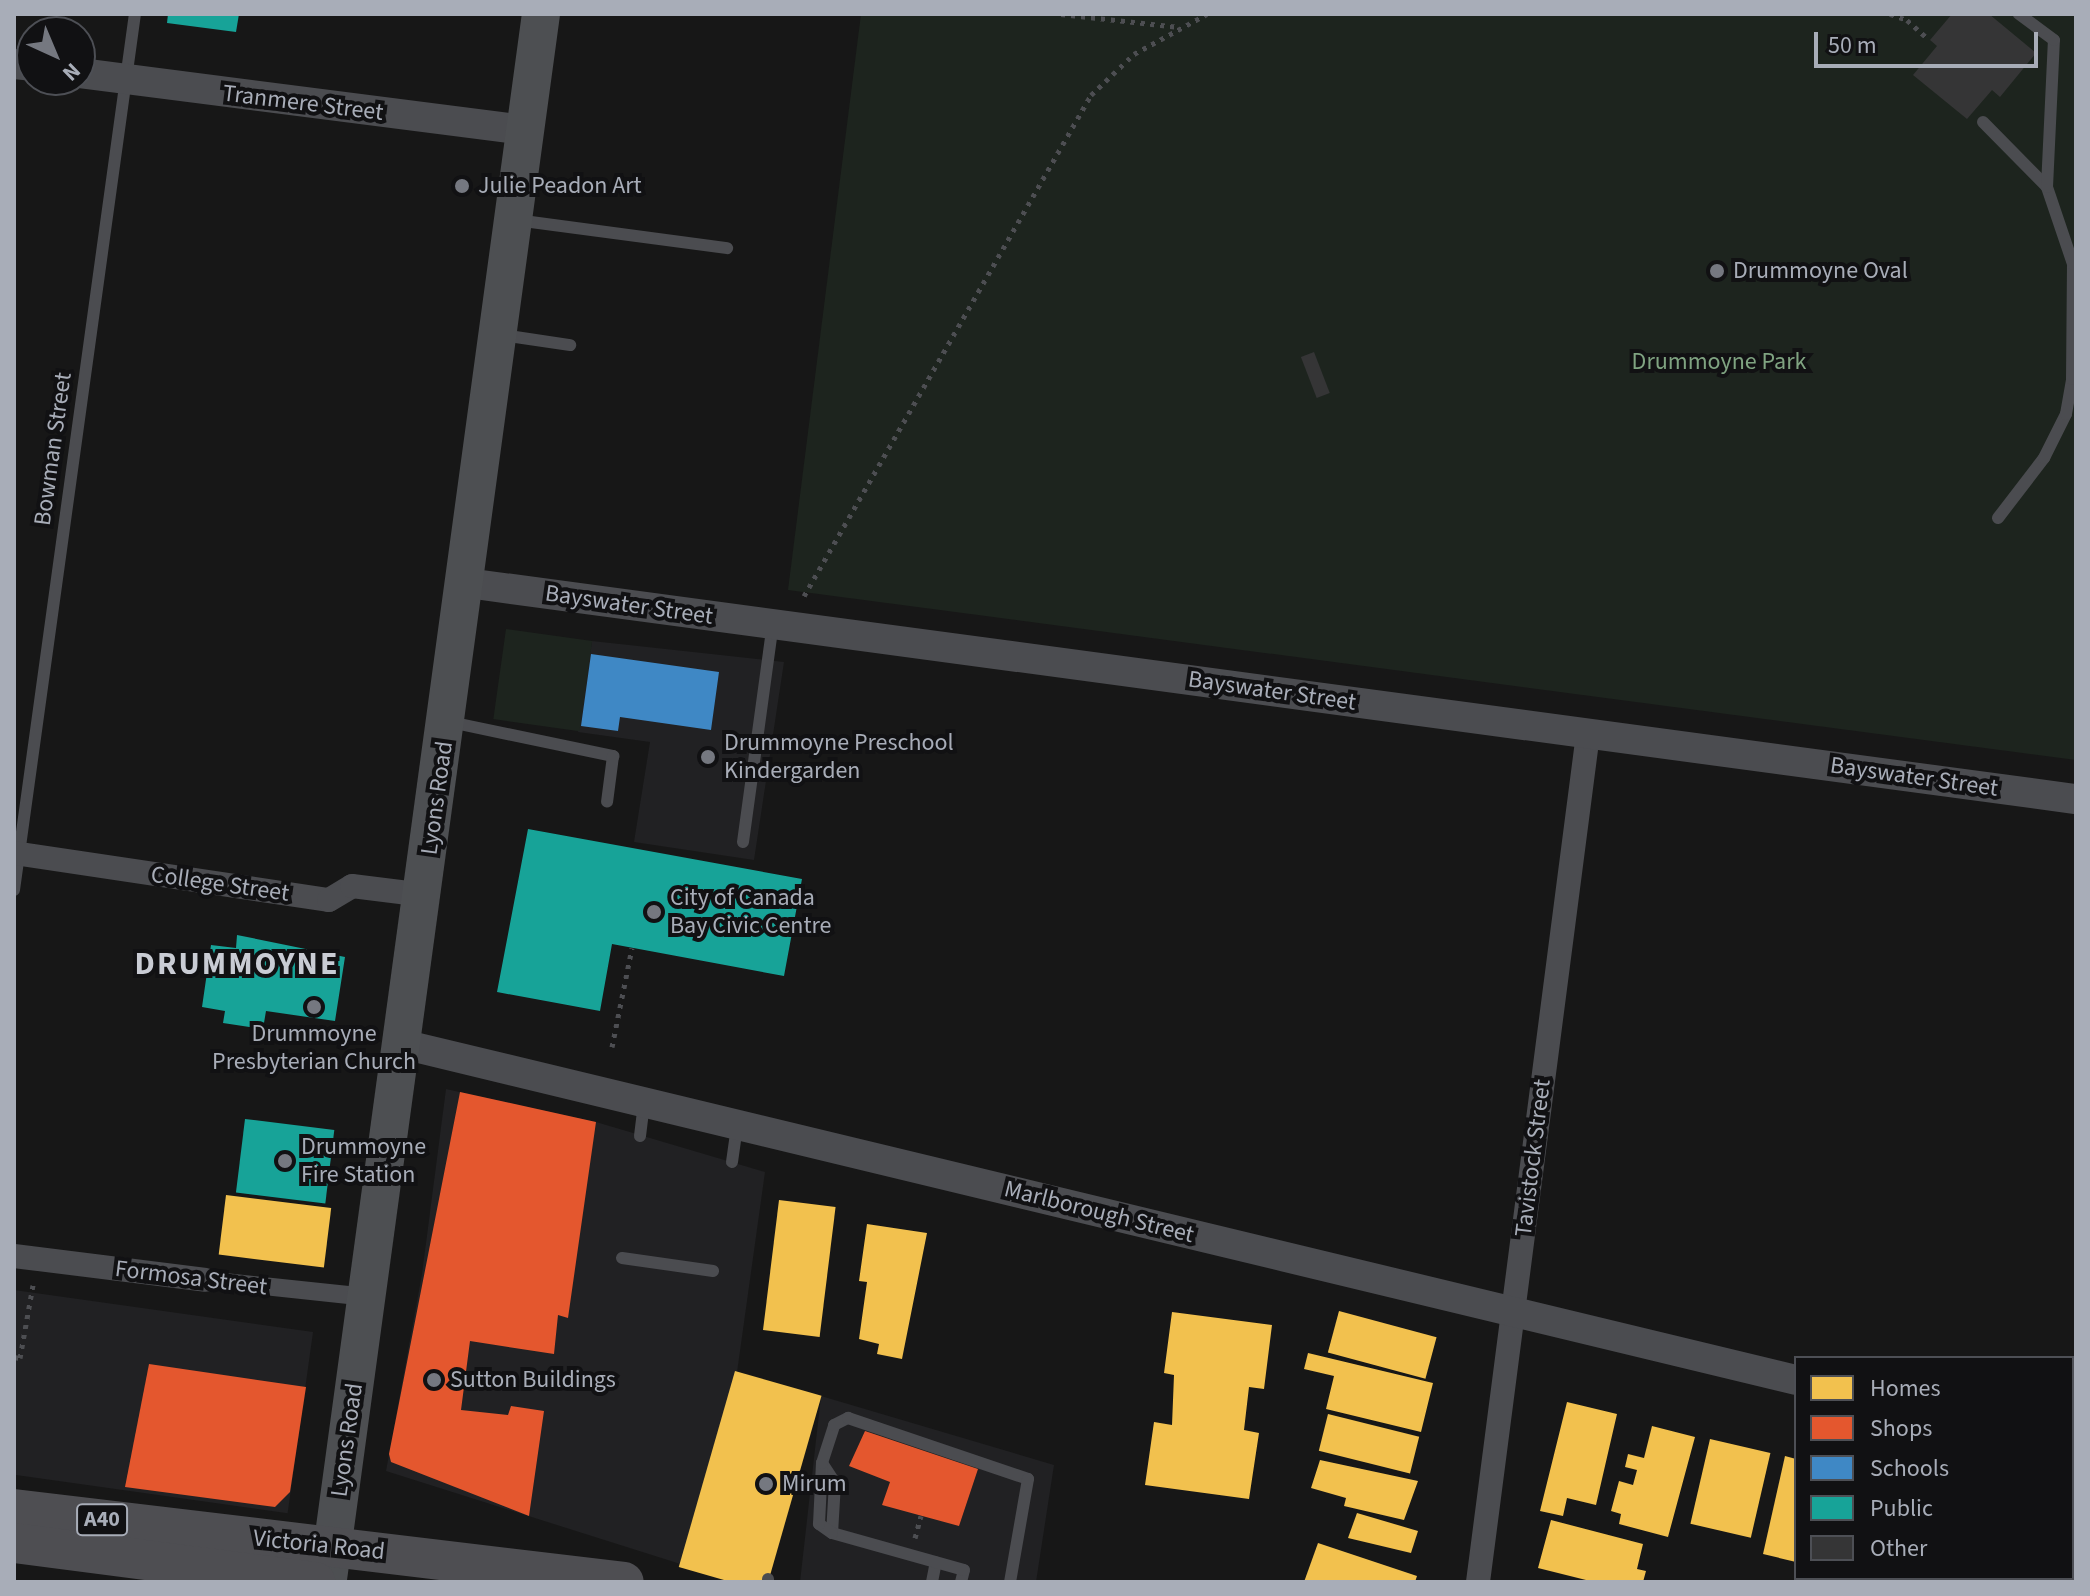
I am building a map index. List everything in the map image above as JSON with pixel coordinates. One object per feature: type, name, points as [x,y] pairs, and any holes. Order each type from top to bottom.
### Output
[{"type":"highway","name":"Victoria Road","points":[[14,1509],[325,1570]]},
{"type":"highway","name":"Victoria Road","points":[[14,1543],[325,1570],[624,1582]]},
{"type":"main road","name":"Lyons Road","points":[[325,1570],[424,895],[541,14]]},
{"type":"street","name":"Tranmere Street","points":[[96,75],[525,130]]},
{"type":"street","name":"Bayswater Street","points":[[467,583],[2076,799]]},
{"type":"street","name":"Tavistock Street","points":[[1478,1582],[1588,734]]},
{"type":"street","name":"College Street","points":[[16,853],[329,900],[352,886],[424,895]]},
{"type":"street","name":"Marlborough Street","points":[[402,1044],[1794,1380]]},
{"type":"street","name":"Formosa Street","points":[[14,1256],[367,1297]]},
{"type":"lane","name":"Bowman Street","points":[[14,890],[16,853],[135,14]]},
{"type":"lane","points":[[1998,518],[2044,458],[2071,414],[2073,264],[2047,187],[2054,40],[2019,14]]},
{"type":"lane","points":[[1983,122],[2047,187]]},
{"type":"lane","points":[[513,220],[727,248]]},
{"type":"lane","points":[[498,334],[570,345]]},
{"type":"lane","points":[[743,842],[773,624]]},
{"type":"lane","points":[[448,722],[613,756],[607,802]]},
{"type":"lane","points":[[640,1136],[644,1102]]},
{"type":"lane","points":[[732,1162],[737,1125]]},
{"type":"lane","points":[[622,1258],[713,1271]]},
{"type":"lane","points":[[962,1576],[936,1562],[824,1530],[817,1516],[822,1463],[834,1425],[848,1418],[1020,1473],[1028,1479],[1010,1582]]},
{"type":"lane","points":[[932,1582],[936,1562]]},
{"type":"path","points":[[1061,14],[1182,27]]},
{"type":"path","points":[[804,596],[1091,95],[1134,54],[1207,14]]},
{"type":"path","points":[[1890,14],[1907,20],[1926,37]]},
{"type":"path","points":[[612,1047],[632,948]]},
{"type":"path","points":[[14,1357],[20,1358],[33,1285]]},
{"type":"shaded area","name":"Drummoyne Preschool Kindergarden","points":[[592,641],[784,662],[754,860],[634,842],[650,742],[578,732]]},
{"type":"shaded area","points":[[446,1089],[596,1122],[765,1172],[709,1573],[386,1471],[422,1274]]},
{"type":"shaded area","points":[[14,1290],[313,1332],[288,1513],[14,1475]]},
{"type":"shaded area","points":[[821,1396],[1054,1465],[1036,1582],[800,1582]]},
{"type":"green space","name":"Drummoyne Park","points":[[861,14],[2076,14],[2076,760],[788,590]]},
{"type":"green space","points":[[506,629],[592,641],[579,731],[493,719]]},
{"type":"building: Homes","points":[[226,1195],[331,1208],[324,1267],[219,1255]]},
{"type":"building: Homes","points":[[779,1200],[836,1207],[820,1337],[763,1330]]},
{"type":"building: Homes","points":[[867,1224],[927,1233],[902,1359],[877,1354],[879,1344],[859,1339],[867,1282],[859,1281]]},
{"type":"building: Homes","points":[[1339,1311],[1437,1337],[1425,1379],[1328,1353]]},
{"type":"building: Homes","points":[[1172,1312],[1272,1325],[1264,1389],[1249,1387],[1244,1430],[1259,1433],[1249,1499],[1145,1485],[1154,1422],[1172,1425],[1174,1375],[1164,1373]]},
{"type":"building: Homes","points":[[1308,1353],[1433,1383],[1421,1432],[1326,1409],[1334,1376],[1304,1369]]},
{"type":"building: Homes","name":"Mirum","points":[[735,1371],[822,1396],[768,1582],[731,1582],[679,1567]]},
{"type":"building: Homes","points":[[1567,1402],[1617,1414],[1596,1505],[1567,1498],[1563,1516],[1540,1511]]},
{"type":"building: Homes","points":[[1328,1414],[1419,1437],[1410,1474],[1319,1451]]},
{"type":"building: Homes","points":[[1652,1426],[1695,1437],[1668,1537],[1619,1524],[1621,1514],[1611,1511],[1619,1481],[1633,1485],[1637,1470],[1625,1467],[1628,1454],[1644,1458]]},
{"type":"building: Homes","points":[[1710,1439],[1770,1453],[1751,1538],[1690,1524]]},
{"type":"building: Homes","points":[[1785,1456],[1794,1458],[1794,1562],[1763,1554]]},
{"type":"building: Homes","points":[[1320,1460],[1418,1481],[1404,1520],[1344,1506],[1346,1498],[1311,1488]]},
{"type":"building: Homes","points":[[1357,1513],[1418,1531],[1411,1553],[1348,1538]]},
{"type":"building: Homes","points":[[1551,1520],[1643,1544],[1637,1569],[1646,1571],[1643,1582],[1594,1582],[1538,1568]]},
{"type":"building: Homes","points":[[1318,1543],[1417,1576],[1415,1582],[1304,1582]]},
{"type":"building: Homes","points":[[2074,1557],[2076,1582],[2054,1582],[2074,1580]]},
{"type":"building: Shops","points":[[460,1092],[596,1122],[568,1318],[558,1315],[554,1354],[470,1341],[461,1410],[508,1415],[511,1406],[544,1411],[529,1516],[391,1462],[389,1454]]},
{"type":"building: Shops","points":[[149,1364],[306,1387],[290,1492],[275,1507],[125,1487]]},
{"type":"building: Shops","points":[[865,1431],[978,1469],[959,1526],[882,1505],[890,1482],[849,1466]]},
{"type":"building: Schools","points":[[591,654],[719,672],[711,730],[620,717],[618,731],[581,726]]},
{"type":"building: Public","points":[[168,14],[239,14],[236,32],[167,23]]},
{"type":"building: Public","name":"City of Canada Bay Civic Centre","points":[[528,829],[802,879],[784,976],[612,944],[600,1011],[497,992]]},
{"type":"building: Public","points":[[237,935],[345,957],[335,1021],[266,1011],[263,1029],[223,1023],[225,1011],[202,1007],[211,945],[236,948]]},
{"type":"building: Public","name":"Drummoyne Fire Station","points":[[245,1119],[334,1130],[325,1203],[236,1192]]},
{"type":"building: Other","points":[[1952,14],[1989,14],[2036,53],[2000,97],[1992,90],[1967,119],[1913,75],[1937,46],[1930,40]]},
{"type":"building: Other","points":[[1314,352],[1330,393],[1317,398],[1301,357]]},
{"type":"place","name":"Julie Peadon Art","points":[[462,186]]},
{"type":"place","name":"Drummoyne Oval","points":[[1717,271]]},
{"type":"place","name":"Drummoyne Preschool Kindergarden","points":[[708,757]]},
{"type":"place","name":"City of Canada Bay Civic Centre","points":[[654,912]]},
{"type":"place","name":"Drummoyne Presbyterian Church","points":[[314,1007]]},
{"type":"place","name":"Drummoyne Fire Station","points":[[285,1161]]},
{"type":"place","name":"Sutton Buildings","points":[[434,1380]]},
{"type":"place","name":"Mirum","points":[[766,1484]]},
{"type":"district","name":"DRUMMOYNE","points":[[237,964]]}]
